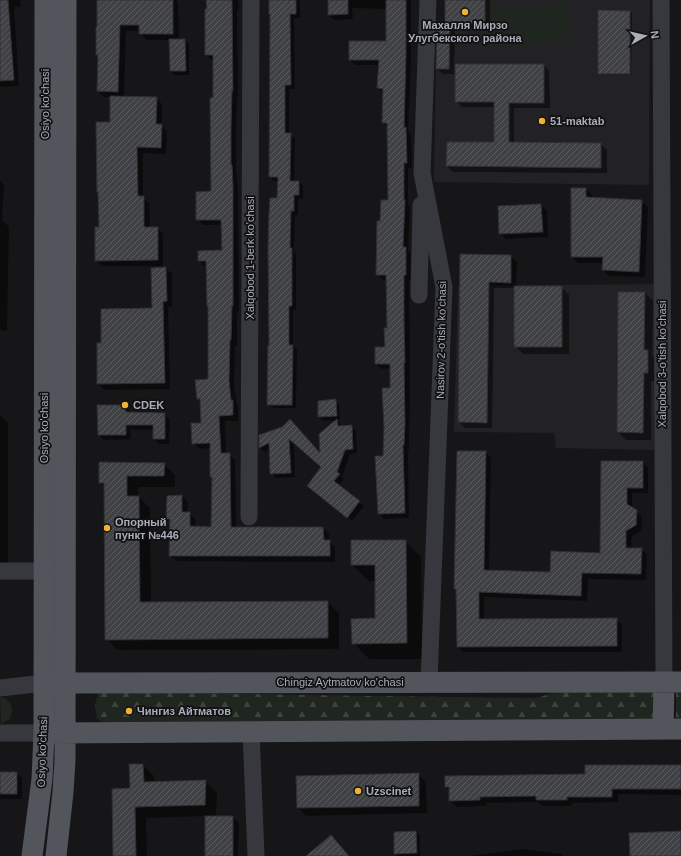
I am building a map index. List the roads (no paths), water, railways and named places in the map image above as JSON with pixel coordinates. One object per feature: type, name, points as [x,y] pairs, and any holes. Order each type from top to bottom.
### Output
[{"type":"main road","name":"Osiyo ko'chasi","points":[[32,856],[42,779],[44,733],[45,0]]},
{"type":"main road","name":"Osiyo ko'chasi","points":[[56,856],[63,792],[65,733],[66,0]]},
{"type":"main road","name":"Chingiz Aytmatov ko'chasi","points":[[44,683],[672,682]]},
{"type":"main road","name":"Xalqobod 3-o'tish ko'chasi","points":[[672,682],[672,729]]},
{"type":"main road","points":[[44,733],[672,729]]},
{"type":"street","name":"Xalqobod 1-berk ko'chasi","points":[[250,517],[251,0]]},
{"type":"street","name":"Nasirov 2-o'tish ko'chasi","points":[[428,0],[422,173],[444,287],[429,682]]},
{"type":"street","name":"Xalqobod 3-o'tish ko'chasi","points":[[660,0],[672,682]]},
{"type":"street","points":[[419,295],[422,173]]},
{"type":"street","points":[[0,571],[44,571]]},
{"type":"street","name":"Chingiz Aytmatov ko'chasi","points":[[0,688],[44,683]]},
{"type":"street","points":[[251,731],[256,856]]},
{"type":"street","points":[[0,734],[44,733]]},
{"type":"place","name":"Махалля Мирзо Улугбекского района","points":[[465,12]]},
{"type":"place","name":"51-maktab","points":[[542,121]]},
{"type":"place","name":"CDEK","points":[[125,405]]},
{"type":"place","name":"Опорный пункт №446","points":[[107,528]]},
{"type":"place","name":"Чингиз Айтматов","points":[[129,711]]},
{"type":"place","name":"Uzscinet","points":[[358,791]]}]
